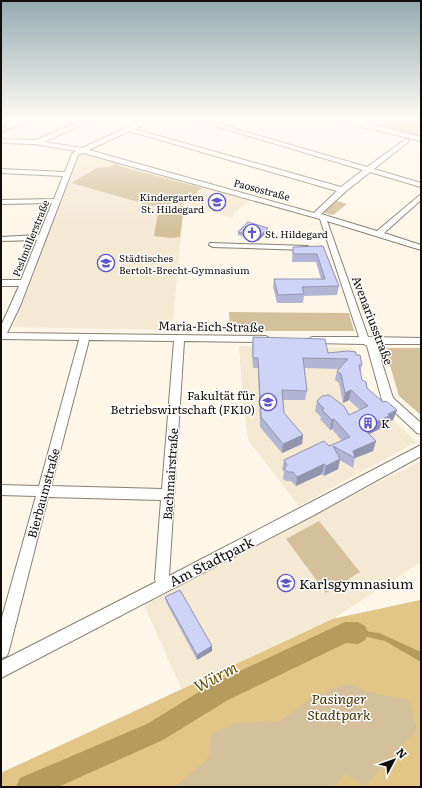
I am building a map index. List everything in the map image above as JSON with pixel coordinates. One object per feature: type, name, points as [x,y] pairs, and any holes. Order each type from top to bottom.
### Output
[{"type":"street","name":"Peslmüllerstraße","points":[[1,336],[74,156]]},
{"type":"street","name":"Paosostraße","points":[[102,156],[324,217],[379,233],[421,248]]},
{"type":"street","points":[[222,156],[342,190]]},
{"type":"street","points":[[323,156],[421,184]]},
{"type":"street","points":[[316,215],[342,190],[386,156]]},
{"type":"street","points":[[1,171],[68,174]]},
{"type":"street","points":[[379,233],[421,196]]},
{"type":"street","points":[[1,202],[57,201]]},
{"type":"street","name":"Avenariusstraße","points":[[324,217],[323,220],[332,249],[366,341],[372,346],[388,400],[421,430]]},
{"type":"street","points":[[326,230],[337,221]]},
{"type":"street","points":[[1,239],[42,237]]},
{"type":"street","points":[[213,245],[332,249]]},
{"type":"street","points":[[1,283],[24,282]]},
{"type":"street","name":"Maria-Eich-Straße","points":[[1,336],[85,336],[274,340]]},
{"type":"street","name":"Bierbaumstraße","points":[[1,650],[85,336]]},
{"type":"street","name":"Bachmairstraße","points":[[165,584],[162,579],[179,339]]},
{"type":"street","points":[[304,340],[421,341]]},
{"type":"street","name":"Am Stadtpark","points":[[1,670],[309,511],[421,450]]},
{"type":"street","points":[[1,490],[168,495]]},
{"type":"shaded area","points":[[87,156],[250,200],[233,214],[233,218],[184,204],[172,330],[13,327],[79,157]]},
{"type":"shaded area","points":[[239,346],[354,348],[366,393],[416,442],[299,506],[248,440]]},
{"type":"shaded area","name":"Karlsgymnasium","points":[[421,461],[421,562],[333,619],[182,690],[144,605],[307,518]]},
{"type":"shaded area","name":"Pasinger Stadtpark","points":[[421,600],[421,787],[333,787],[346,774],[365,786],[417,730],[409,700],[377,694],[345,684],[319,694],[279,721],[235,723],[211,734],[209,757],[175,787],[1,787],[1,773],[333,619]]},
{"type":"shaded area","points":[[347,629],[379,633],[421,652],[421,662],[385,641],[359,635],[340,638],[336,632]]},
{"type":"green space","points":[[115,164],[202,188],[180,205],[176,203],[153,206],[71,183],[97,168],[110,167]]},
{"type":"green space","points":[[334,200],[347,204],[333,215],[324,213],[324,209]]},
{"type":"green space","points":[[184,206],[180,237],[170,238],[154,236],[159,207]]},
{"type":"green space","points":[[229,312],[349,313],[354,331],[230,331]]},
{"type":"green space","points":[[385,348],[421,348],[421,415],[399,396]]},
{"type":"green space","points":[[319,521],[360,572],[326,593],[286,539]]},
{"type":"green space","name":"Pasinger Stadtpark","points":[[421,600],[421,787],[1,787],[1,773],[333,619]]},
{"type":"building","name":"St. Hildegard","points":[[248,222],[268,228],[258,238],[238,232]]},
{"type":"building","points":[[323,246],[339,286],[302,287],[304,294],[278,295],[274,279],[325,279],[317,254],[293,254],[293,247]]},
{"type":"building","points":[[253,337],[325,339],[328,353],[348,351],[356,352],[356,355],[360,355],[362,365],[359,365],[362,380],[366,382],[367,388],[383,402],[386,401],[397,410],[388,414],[389,416],[363,428],[376,441],[353,451],[355,458],[333,446],[340,459],[326,466],[324,464],[297,477],[293,472],[288,472],[284,469],[287,465],[284,460],[324,441],[329,446],[350,437],[334,419],[332,420],[322,410],[324,409],[317,401],[322,396],[329,395],[344,406],[349,415],[368,406],[351,390],[345,393],[341,374],[337,371],[348,359],[303,358],[307,391],[282,390],[284,413],[303,435],[283,444],[261,417],[258,358],[253,358]]},
{"type":"building","points":[[180,590],[212,646],[197,655],[165,597]]},
{"type":"waterway","name":"Würm","points":[[29,787],[155,732],[220,692],[345,632],[358,633]]},
{"type":"place","name":"Kindergarten St. Hildegard","points":[[217,202]]},
{"type":"place","name":"St. Hildegard","points":[[252,233]]},
{"type":"place","name":"Städtisches Bertolt-Brecht-Gymnasium","points":[[106,263]]},
{"type":"place","name":"Fakultät für Betriebswirtschaft (FK10)","points":[[268,402]]},
{"type":"place","name":"K","points":[[368,423]]},
{"type":"place","name":"Karlsgymnasium","points":[[286,583]]}]
